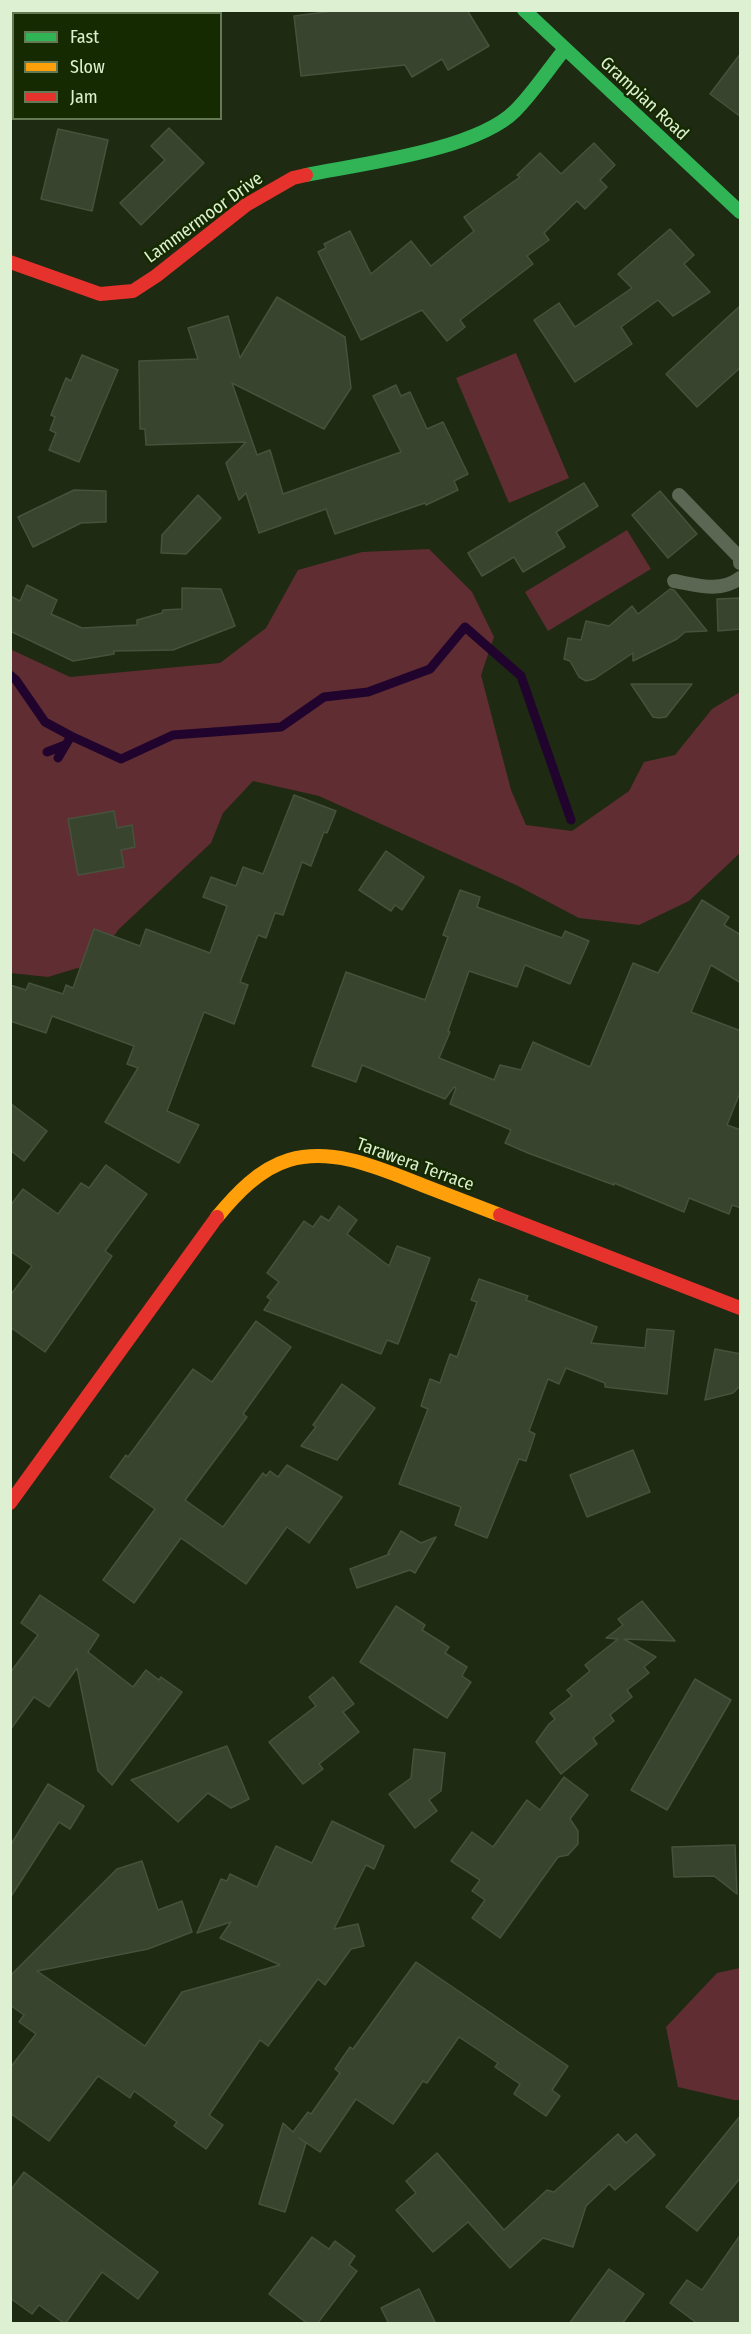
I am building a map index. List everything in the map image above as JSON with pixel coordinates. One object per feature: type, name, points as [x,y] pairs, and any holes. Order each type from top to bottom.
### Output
[{"type":"street","name":"Grampian Road","points":[[524,10],[564,50],[741,212]]},
{"type":"street","name":"Lammermoor Drive","points":[[10,262],[100,294],[133,291],[156,276],[246,205],[293,178],[448,146],[493,126],[514,112],[564,50]]},
{"type":"street","name":"Tarawera Terrace","points":[[10,1503],[219,1215],[251,1180],[285,1160],[307,1156],[351,1159],[741,1308]]},
{"type":"lane","points":[[679,495],[740,558],[741,563]]},
{"type":"lane","points":[[674,581],[714,588],[730,585],[741,578]]},
{"type":"shaded area","points":[[516,353],[569,478],[509,503],[456,378]]},
{"type":"shaded area","points":[[627,530],[651,569],[548,631],[525,592]]},
{"type":"shaded area","points":[[429,549],[472,592],[494,637],[481,675],[511,790],[526,825],[572,831],[629,791],[644,762],[675,755],[712,709],[740,692],[740,853],[689,901],[639,925],[579,918],[516,885],[319,796],[253,781],[223,813],[211,843],[119,929],[94,963],[48,977],[11,973],[10,649],[70,677],[220,663],[266,628],[298,570],[362,552]]},
{"type":"shaded area","points":[[740,1968],[740,2100],[678,2087],[666,2027],[717,1973]]},
{"type":"building","points":[[341,10],[467,10],[489,46],[448,70],[442,59],[412,77],[405,65],[301,76],[294,16]]},
{"type":"building","points":[[741,53],[741,117],[710,94]]},
{"type":"building","points":[[169,128],[204,163],[141,225],[120,203],[165,160],[151,146]]},
{"type":"building","points":[[58,129],[108,140],[92,211],[41,199]]},
{"type":"building","points":[[594,143],[615,165],[600,180],[607,187],[585,209],[577,201],[544,233],[549,240],[527,256],[533,264],[460,320],[465,327],[447,341],[422,310],[361,340],[318,252],[326,248],[324,244],[350,231],[371,274],[411,241],[431,266],[474,231],[464,217],[520,177],[517,175],[540,153],[561,174]]},
{"type":"building","points":[[670,229],[694,255],[684,264],[710,292],[673,316],[658,300],[621,327],[632,344],[575,382],[534,320],[559,303],[575,327],[632,288],[618,274]]},
{"type":"building","points":[[277,297],[345,337],[351,388],[324,429],[232,383],[257,455],[270,450],[283,494],[401,452],[373,396],[396,385],[401,396],[410,392],[427,429],[443,422],[468,474],[454,481],[458,490],[426,505],[425,503],[335,534],[326,509],[259,533],[246,493],[239,500],[226,463],[246,442],[146,445],[145,429],[140,429],[139,361],[198,359],[188,328],[228,316],[240,358]]},
{"type":"building","points":[[741,305],[741,367],[697,407],[666,374]]},
{"type":"building","points":[[82,355],[118,370],[79,462],[49,450],[56,433],[50,430],[55,417],[51,415],[66,378],[71,381]]},
{"type":"building","points":[[584,483],[598,506],[556,532],[565,547],[523,572],[514,557],[482,576],[468,553]]},
{"type":"building","points":[[74,490],[106,491],[106,522],[81,523],[33,547],[18,517]]},
{"type":"building","points":[[660,491],[697,534],[668,558],[632,515]]},
{"type":"building","points":[[198,495],[221,518],[186,554],[161,553],[162,535]]},
{"type":"building","points":[[27,585],[57,600],[51,614],[82,628],[137,625],[137,620],[162,613],[163,610],[182,609],[182,588],[221,589],[235,626],[173,650],[114,651],[114,654],[73,661],[10,631],[10,596],[20,601]]},
{"type":"building","points":[[670,589],[674,590],[707,631],[685,632],[677,639],[633,661],[633,653],[594,679],[586,681],[579,677],[570,661],[564,659],[568,638],[581,640],[586,621],[609,626],[632,606],[638,614]]},
{"type":"building","points":[[741,598],[741,629],[718,631],[717,599]]},
{"type":"building","points":[[631,684],[692,684],[666,717],[659,718],[653,717]]},
{"type":"building","points":[[294,795],[336,811],[327,833],[324,832],[311,866],[302,862],[283,915],[275,913],[266,938],[258,935],[240,982],[248,985],[234,1024],[204,1012],[167,1111],[199,1125],[179,1163],[105,1122],[138,1068],[127,1064],[134,1046],[52,1016],[46,1033],[10,1021],[10,985],[26,990],[29,983],[63,994],[66,985],[73,988],[94,929],[140,946],[146,929],[210,953],[227,906],[203,897],[211,877],[236,886],[243,867],[263,874]]},
{"type":"building","points":[[114,811],[117,828],[132,825],[135,847],[121,850],[124,867],[78,875],[68,819]]},
{"type":"building","points":[[386,851],[424,877],[402,910],[395,905],[391,911],[359,890]]},
{"type":"building","points":[[460,890],[480,897],[477,907],[562,938],[565,931],[589,941],[570,984],[525,965],[517,987],[469,971],[448,1031],[450,1032],[439,1058],[494,1080],[500,1065],[521,1070],[533,1042],[590,1067],[633,963],[658,973],[702,900],[729,917],[724,925],[741,935],[741,983],[711,965],[691,1012],[741,1031],[741,1090],[727,1125],[741,1130],[741,1208],[732,1205],[729,1214],[689,1198],[684,1212],[614,1183],[614,1185],[528,1153],[505,1143],[511,1130],[450,1104],[456,1088],[454,1087],[445,1099],[362,1065],[356,1082],[312,1066],[346,972],[425,1000],[448,937],[443,935]]},
{"type":"building","points":[[10,1103],[47,1131],[24,1161],[10,1150]]},
{"type":"building","points":[[106,1165],[147,1194],[105,1251],[112,1256],[45,1352],[10,1327],[10,1296],[32,1266],[10,1251],[10,1206],[23,1189],[58,1214],[81,1183],[89,1188]]},
{"type":"building","points":[[339,1206],[357,1220],[347,1234],[389,1266],[397,1246],[430,1258],[398,1344],[387,1340],[381,1354],[264,1310],[271,1300],[267,1297],[279,1282],[267,1273],[304,1221],[313,1227],[321,1216],[329,1221]]},
{"type":"building","points":[[479,1279],[528,1296],[526,1300],[597,1327],[591,1343],[645,1348],[647,1329],[674,1331],[667,1394],[605,1387],[605,1383],[566,1368],[559,1384],[548,1379],[529,1431],[535,1434],[526,1461],[519,1459],[487,1538],[455,1525],[461,1507],[399,1484],[428,1409],[421,1406],[430,1379],[440,1383],[450,1354],[457,1357],[477,1302],[471,1300]]},
{"type":"building","points":[[256,1321],[291,1347],[243,1414],[247,1417],[185,1500],[223,1527],[263,1473],[266,1476],[270,1471],[278,1477],[287,1465],[342,1497],[309,1543],[287,1527],[246,1584],[181,1538],[134,1603],[103,1580],[155,1509],[110,1477],[126,1455],[128,1457],[193,1369],[212,1382]]},
{"type":"building","points":[[715,1349],[741,1354],[741,1385],[733,1393],[705,1400]]},
{"type":"building","points":[[342,1384],[375,1408],[337,1460],[301,1446],[316,1427],[313,1425]]},
{"type":"building","points":[[633,1450],[650,1492],[587,1517],[570,1475]]},
{"type":"building","points":[[401,1531],[421,1543],[436,1537],[415,1573],[410,1570],[357,1588],[350,1569],[390,1554],[388,1553]]},
{"type":"building","points":[[40,1595],[99,1635],[88,1652],[133,1687],[146,1670],[159,1680],[161,1677],[182,1692],[112,1785],[98,1771],[77,1668],[49,1707],[34,1697],[10,1730],[10,1673],[38,1635],[21,1623]]},
{"type":"building","points":[[642,1601],[675,1641],[624,1639],[656,1657],[644,1667],[649,1673],[627,1690],[632,1697],[610,1715],[614,1721],[593,1738],[597,1744],[561,1774],[536,1742],[555,1719],[550,1713],[572,1696],[567,1690],[590,1671],[585,1665],[618,1639],[606,1638],[623,1625],[618,1619]]},
{"type":"building","points":[[396,1606],[425,1625],[422,1630],[449,1647],[445,1653],[467,1667],[462,1676],[471,1682],[447,1718],[360,1662]]},
{"type":"building","points":[[333,1677],[354,1704],[343,1712],[359,1732],[319,1764],[323,1769],[303,1784],[269,1742],[316,1706],[309,1697]]},
{"type":"building","points":[[695,1679],[731,1700],[667,1810],[631,1790]]},
{"type":"building","points":[[227,1746],[249,1799],[231,1808],[208,1793],[178,1822],[131,1780]]},
{"type":"building","points":[[414,1749],[445,1753],[441,1791],[429,1800],[437,1811],[415,1828],[389,1794],[411,1778]]},
{"type":"building","points":[[564,1777],[588,1795],[570,1819],[578,1831],[578,1844],[568,1855],[558,1857],[500,1938],[472,1918],[485,1900],[472,1891],[480,1880],[451,1861],[472,1832],[493,1847],[527,1800],[540,1810]]},
{"type":"building","points":[[48,1784],[84,1806],[70,1829],[59,1822],[10,1898],[10,1846]]},
{"type":"building","points":[[332,1821],[384,1846],[374,1869],[366,1865],[334,1929],[358,1924],[364,1946],[351,1949],[325,1985],[318,1979],[268,2046],[260,2040],[209,2115],[223,2125],[206,2149],[174,2126],[177,2122],[134,2091],[130,2098],[98,2076],[49,2141],[10,2113],[10,2068],[36,2034],[19,2022],[24,2015],[10,2005],[10,1976],[117,1869],[142,1861],[158,1910],[182,1901],[192,1932],[148,1949],[37,1971],[145,2046],[182,1992],[280,1965],[220,1938],[231,1922],[197,1933],[221,1879],[227,1881],[230,1874],[257,1887],[276,1846],[312,1863]]},
{"type":"building","points":[[735,1845],[737,1894],[714,1876],[674,1877],[672,1847]]},
{"type":"building","points":[[416,1962],[568,2066],[552,2090],[560,2096],[546,2116],[514,2094],[520,2084],[495,2067],[498,2063],[459,2037],[427,2083],[423,2081],[393,2124],[356,2099],[320,2152],[299,2138],[306,2143],[285,2212],[259,2204],[283,2123],[293,2132],[308,2112],[311,2114],[340,2073],[335,2069],[350,2047],[353,2049]]},
{"type":"building","points":[[741,2115],[741,2177],[697,2231],[666,2207]]},
{"type":"building","points":[[618,2134],[626,2143],[636,2134],[655,2155],[615,2190],[609,2184],[586,2206],[573,2247],[543,2238],[510,2268],[468,2222],[433,2252],[396,2210],[416,2193],[406,2181],[437,2153],[504,2230],[547,2190],[554,2192]]},
{"type":"building","points":[[24,2172],[158,2272],[138,2299],[102,2272],[65,2324],[39,2305],[32,2314],[10,2298],[10,2191]]},
{"type":"building","points":[[741,2234],[741,2324],[698,2324],[670,2303],[687,2280],[702,2290]]},
{"type":"building","points":[[312,2237],[329,2249],[335,2241],[355,2256],[349,2265],[357,2271],[317,2324],[308,2324],[269,2294]]},
{"type":"building","points":[[609,2269],[644,2294],[622,2324],[569,2324]]},
{"type":"building","points":[[419,2289],[436,2324],[389,2324],[381,2308]]},
{"type":"waterway","points":[[58,758],[71,736],[121,759],[173,735],[281,727],[324,697],[368,692],[430,669],[465,627],[521,676],[571,820]]},
{"type":"waterway","points":[[10,675],[16,680],[45,722],[71,736]]},
{"type":"waterway","points":[[47,752],[65,745]]},
{"type":"traffic: fast","points":[[524,10],[740,212]]},
{"type":"traffic: fast","points":[[306,175],[416,154],[474,136],[515,111],[564,50]]},
{"type":"traffic: slow","points":[[217,1217],[240,1191],[268,1169],[289,1160],[323,1156],[374,1167],[500,1215]]},
{"type":"traffic: jam","points":[[10,262],[100,294],[133,291],[156,276],[246,205],[293,178],[306,175]]},
{"type":"traffic: jam","points":[[500,1215],[740,1308]]},
{"type":"traffic: jam","points":[[10,1503],[217,1217]]}]
